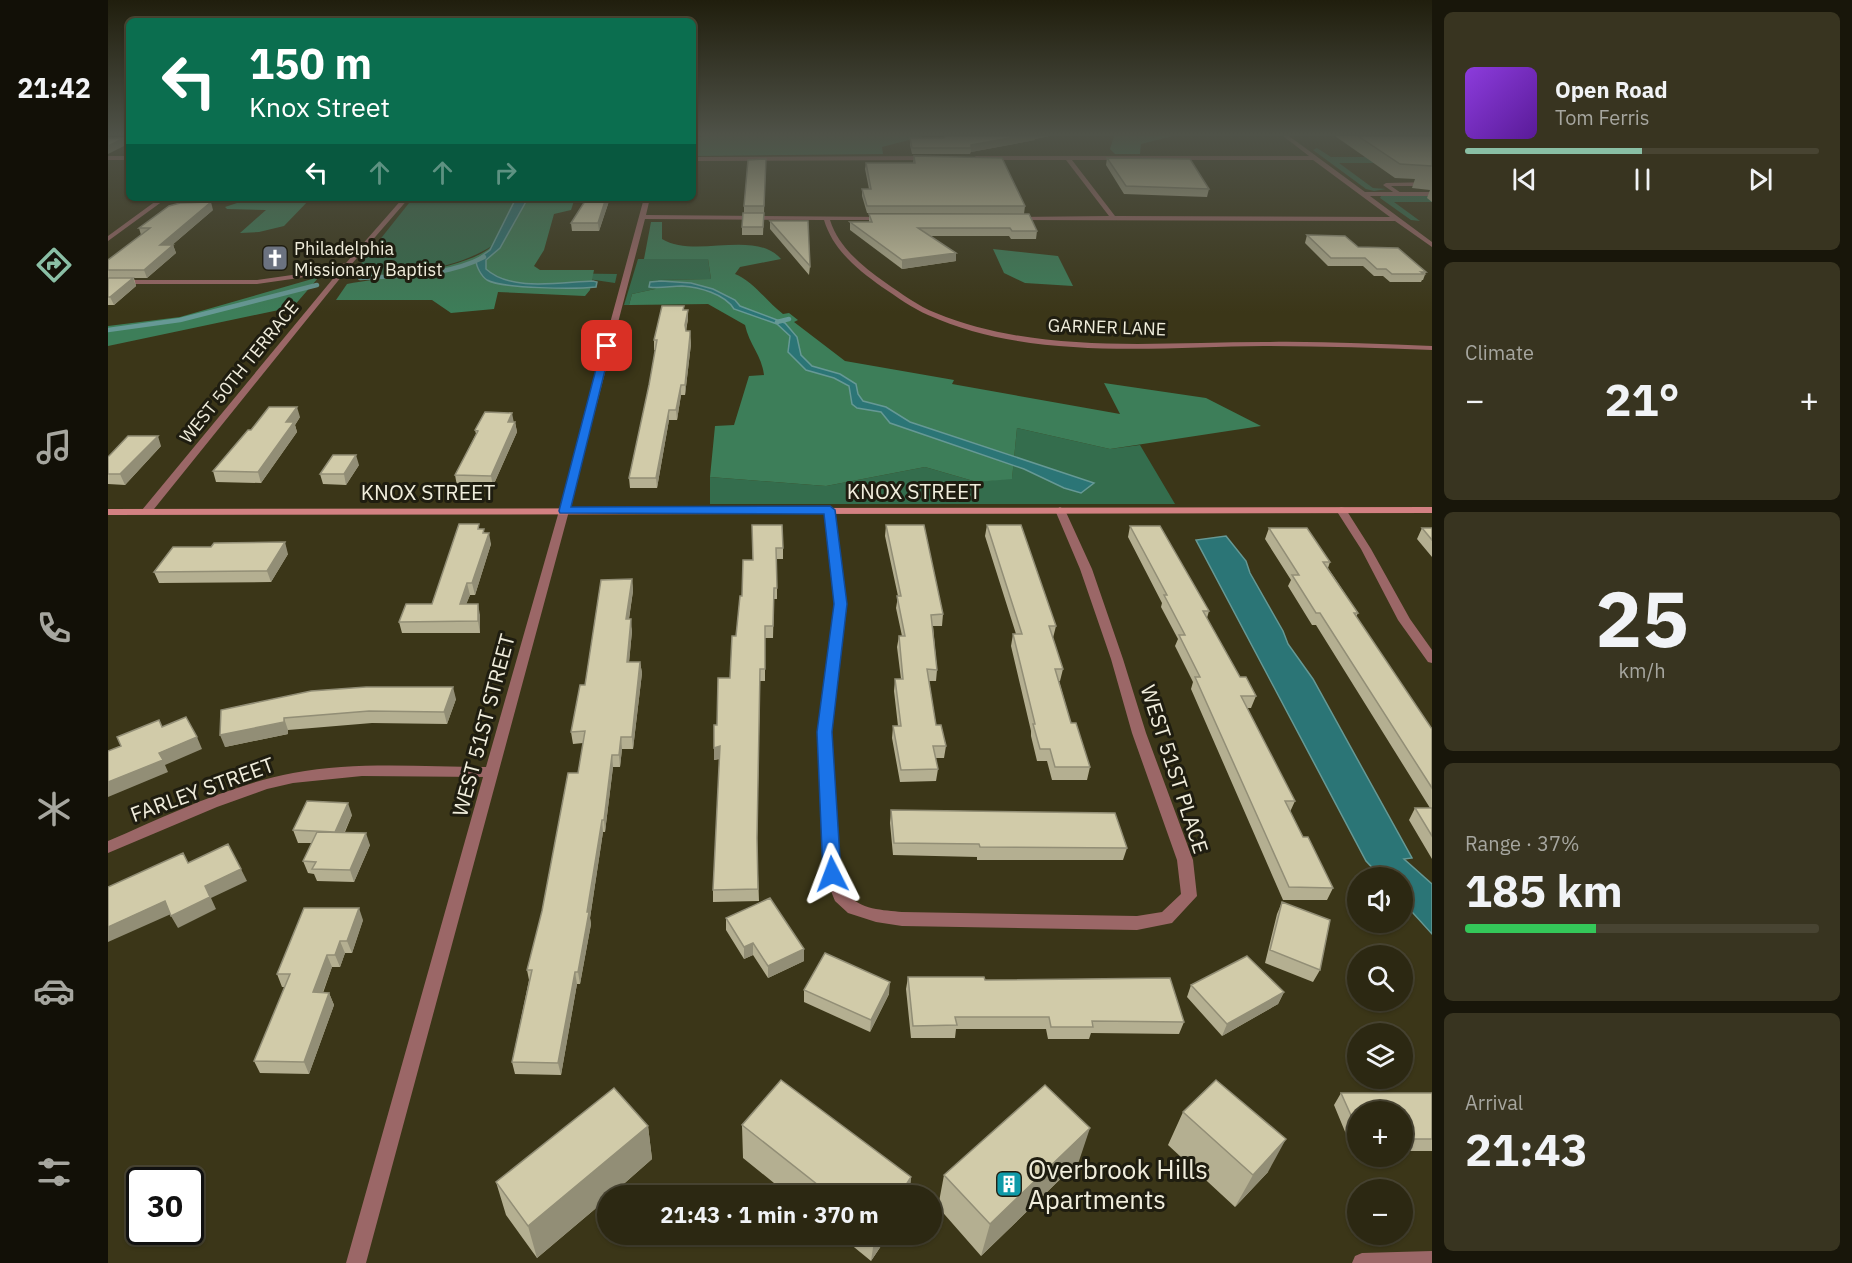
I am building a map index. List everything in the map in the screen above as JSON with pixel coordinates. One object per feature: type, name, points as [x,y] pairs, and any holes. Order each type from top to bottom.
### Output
[{"type":"street","points":[[1096,195],[1113,218]]},
{"type":"street","points":[[1364,195],[1432,245]]},
{"type":"street","points":[[108,239],[160,201]]},
{"type":"street","name":"WEST 50TH TERRACE","points":[[146,512],[348,265],[403,201]]},
{"type":"street","name":"WEST 51ST STREET","points":[[356,1263],[564,511],[646,201]]},
{"type":"street","points":[[643,217],[899,218]]},
{"type":"street","name":"GARNER LANE","points":[[826,217],[830,232],[841,250],[875,278],[935,316],[990,333],[1062,343],[1298,344],[1432,348]]},
{"type":"street","points":[[1006,218],[1397,219]]},
{"type":"street","points":[[108,282],[257,282],[299,276],[348,265]]},
{"type":"street","name":"WEST 51ST PLACE","points":[[830,510],[841,604],[824,732],[832,874],[841,897],[854,908],[876,916],[902,919],[1137,923],[1166,918],[1189,896],[1185,860],[1139,733],[1086,568],[1060,510]]},
{"type":"street","points":[[1341,510],[1366,549],[1404,620],[1432,659]]},
{"type":"street","name":"KNOX STREET","points":[[108,512],[1432,510]]},
{"type":"street","name":"FARLEY STREET","points":[[108,847],[267,784],[287,780],[318,774],[364,772],[492,772]]},
{"type":"street","points":[[1362,1263],[1432,1261]]},
{"type":"green space","points":[[1381,196],[1432,196],[1432,202],[1394,202],[1420,221],[1411,220],[1380,198]]},
{"type":"green space","points":[[235,201],[308,201],[284,226],[259,232],[240,233],[266,210],[227,209],[225,207],[240,202]]},
{"type":"green space","points":[[411,201],[517,201],[516,261],[545,273],[617,274],[615,283],[581,278],[542,278],[492,246],[459,261],[424,270],[351,276]]},
{"type":"green space","points":[[516,201],[574,201],[571,210],[554,214],[544,250],[534,266],[540,270],[594,270],[590,290],[585,296],[498,292],[494,309],[451,313],[432,300],[336,300],[347,284],[443,267],[479,255],[491,247],[502,231]]},
{"type":"green space","points":[[651,222],[662,222],[662,239],[676,244],[741,245],[770,250],[781,259],[740,267],[735,274],[748,282],[783,314],[789,313],[798,320],[794,322],[845,361],[954,380],[952,384],[1120,414],[1104,383],[1206,398],[1261,426],[1110,449],[1017,428],[1012,479],[977,482],[925,467],[826,486],[710,477],[715,426],[734,425],[749,376],[764,375],[763,368],[745,325],[708,304],[629,305],[632,294],[655,289],[658,280],[711,279],[708,259],[644,259]]},
{"type":"green space","points":[[993,249],[1058,256],[1073,286],[1025,283],[1004,273]]},
{"type":"green space","points":[[638,259],[708,259],[711,279],[658,280],[655,289],[632,294],[629,305],[624,305]]},
{"type":"green space","points":[[319,277],[293,307],[108,346],[108,326],[180,317]]},
{"type":"green space","points":[[1017,428],[1110,449],[1140,445],[1175,504],[710,504],[710,477],[826,486],[925,467],[977,482],[1012,478]]},
{"type":"water","points":[[514,201],[526,201],[500,248],[486,260],[486,269],[509,281],[552,284],[593,281],[597,282],[596,287],[523,287],[495,283],[483,276],[476,260],[490,250]]},
{"type":"water","points":[[650,282],[691,283],[713,289],[735,300],[740,306],[785,323],[797,337],[801,355],[812,366],[840,374],[856,384],[858,394],[863,401],[886,407],[910,422],[1094,483],[1081,493],[1064,488],[1024,469],[890,423],[881,412],[857,408],[852,404],[849,386],[834,378],[806,370],[788,352],[790,336],[777,324],[734,309],[718,295],[704,290],[682,286],[649,287]]},
{"type":"water","points":[[1226,536],[1246,561],[1250,573],[1288,644],[1313,679],[1412,858],[1404,859],[1413,867],[1372,867],[1366,861],[1196,540]]},
{"type":"water","points":[[1413,867],[1432,884],[1432,934],[1413,913]]},
{"type":"building","points":[[745,195],[764,195],[764,206],[744,206]]},
{"type":"building","points":[[864,195],[1020,195],[1025,206],[867,206]]},
{"type":"building","points":[[585,201],[605,201],[598,223],[571,223]]},
{"type":"building","points":[[211,202],[160,245],[173,245],[144,270],[108,270],[108,260],[150,228],[139,228],[169,206],[180,203]]},
{"type":"building","points":[[743,213],[764,213],[763,227],[742,227]]},
{"type":"building","points":[[869,214],[1029,214],[1037,231],[1012,231],[1010,228],[918,228],[956,253],[902,260],[850,222],[872,222]]},
{"type":"building","points":[[770,221],[808,221],[810,266]]},
{"type":"building","points":[[1307,235],[1345,236],[1358,247],[1398,248],[1426,272],[1421,272],[1424,274],[1392,274],[1386,269],[1377,269],[1365,258],[1331,258]]},
{"type":"building","points":[[108,278],[133,278],[108,297]]},
{"type":"building","points":[[662,306],[684,306],[683,310],[688,310],[685,325],[690,335],[685,385],[681,385],[676,410],[669,410],[656,478],[629,478],[649,385],[657,340],[654,340]]},
{"type":"building","points":[[269,407],[297,407],[286,422],[294,422],[258,472],[213,471],[248,430],[251,430]]},
{"type":"building","points":[[485,412],[512,413],[508,422],[515,422],[491,476],[455,475],[478,431],[475,430]]},
{"type":"building","points":[[128,436],[158,436],[120,474],[108,474],[108,457]]},
{"type":"building","points":[[333,455],[356,455],[344,474],[320,474]]},
{"type":"building","points":[[459,524],[479,524],[478,529],[484,529],[483,533],[489,533],[472,583],[467,583],[460,604],[478,604],[478,621],[399,622],[406,604],[432,604]]},
{"type":"building","points":[[752,525],[782,525],[783,548],[776,548],[777,588],[774,588],[773,626],[765,626],[765,669],[760,669],[758,889],[713,890],[720,746],[714,748],[718,678],[730,678],[732,636],[736,636],[740,596],[742,596],[743,560],[753,560]]},
{"type":"building","points":[[886,525],[924,525],[943,614],[931,615],[937,670],[927,669],[936,725],[941,725],[946,746],[933,746],[938,769],[901,770],[893,726],[901,726],[895,679],[903,679],[899,636],[905,636],[897,596],[901,596]]},
{"type":"building","points":[[987,525],[1021,525],[1056,626],[1049,626],[1063,669],[1055,669],[1071,723],[1076,723],[1090,767],[1055,767],[1050,749],[1040,749],[1013,634],[1022,634]]},
{"type":"building","points":[[1130,526],[1160,526],[1209,611],[1203,611],[1240,677],[1246,677],[1256,696],[1241,696],[1295,801],[1285,801],[1303,837],[1308,837],[1333,888],[1289,887],[1195,677],[1200,677],[1179,635],[1185,635],[1164,595],[1167,595]]},
{"type":"building","points":[[1269,528],[1307,528],[1330,562],[1323,562],[1358,613],[1354,613],[1432,729],[1432,788],[1320,613],[1316,613],[1292,575],[1299,575]]},
{"type":"building","points":[[1422,528],[1432,528],[1432,540]]},
{"type":"building","points":[[285,542],[267,571],[154,572],[173,547],[211,547],[214,543]]},
{"type":"building","points":[[632,579],[626,619],[631,619],[627,662],[640,662],[632,737],[621,737],[619,755],[612,755],[604,820],[602,820],[587,912],[589,912],[558,1063],[512,1062],[532,970],[527,970],[542,911],[568,773],[578,773],[585,731],[571,732],[580,685],[585,685],[601,580]]},
{"type":"building","points":[[366,687],[453,687],[444,712],[369,711],[284,718],[284,722],[220,735],[221,710],[311,691]]},
{"type":"building","points":[[186,717],[197,737],[159,753],[163,760],[108,782],[108,751],[121,746],[117,737],[159,720],[162,727]]},
{"type":"building","points":[[307,801],[348,803],[335,832],[293,830]]},
{"type":"building","points":[[1415,808],[1432,808],[1432,836]]},
{"type":"building","points":[[891,810],[1115,813],[1127,848],[980,847],[979,844],[894,843]]},
{"type":"building","points":[[317,832],[366,833],[350,870],[312,869],[316,862],[303,861]]},
{"type":"building","points":[[228,844],[241,869],[205,886],[210,897],[171,916],[165,901],[108,927],[108,887],[183,853],[188,863]]},
{"type":"building","points":[[770,898],[804,949],[768,966],[753,943],[744,947],[726,918]]},
{"type":"building","points":[[1282,902],[1330,920],[1320,970],[1270,950]]},
{"type":"building","points":[[304,908],[359,908],[347,941],[340,941],[335,955],[327,955],[313,992],[329,993],[304,1062],[254,1061],[290,974],[277,974]]},
{"type":"building","points":[[825,953],[890,982],[871,1020],[804,990]]},
{"type":"building","points":[[1247,956],[1284,992],[1227,1024],[1191,985]]},
{"type":"building","points":[[908,977],[984,977],[985,980],[1170,978],[1184,1022],[1092,1021],[1093,1027],[1051,1027],[1049,1017],[955,1017],[957,1025],[913,1026]]},
{"type":"building","points":[[781,1080],[911,1177],[906,1185],[818,1185],[742,1125]]},
{"type":"building","points":[[1216,1080],[1286,1139],[1253,1175],[1183,1112]]},
{"type":"building","points":[[1045,1085],[1090,1128],[990,1224],[944,1175]]},
{"type":"building","points":[[614,1088],[648,1126],[528,1226],[496,1182]]},
{"type":"building","points":[[1341,1093],[1432,1093],[1432,1139],[1413,1139],[1413,1101],[1347,1101],[1347,1106]]},
{"type":"waterway","points":[[360,278],[439,272],[469,264],[484,257]]},
{"type":"waterway","points":[[108,330],[180,320],[317,285]]},
{"type":"waterway","points":[[777,322],[789,319]]},
{"type":"place","name":"Philadelphia Missionary Baptist","points":[[275,258]]},
{"type":"place","name":"Overbrook Hills Apartments","points":[[1009,1184]]},
{"type":"route","points":[[607,346],[564,511],[830,510],[841,604],[824,732],[832,874]]}]
